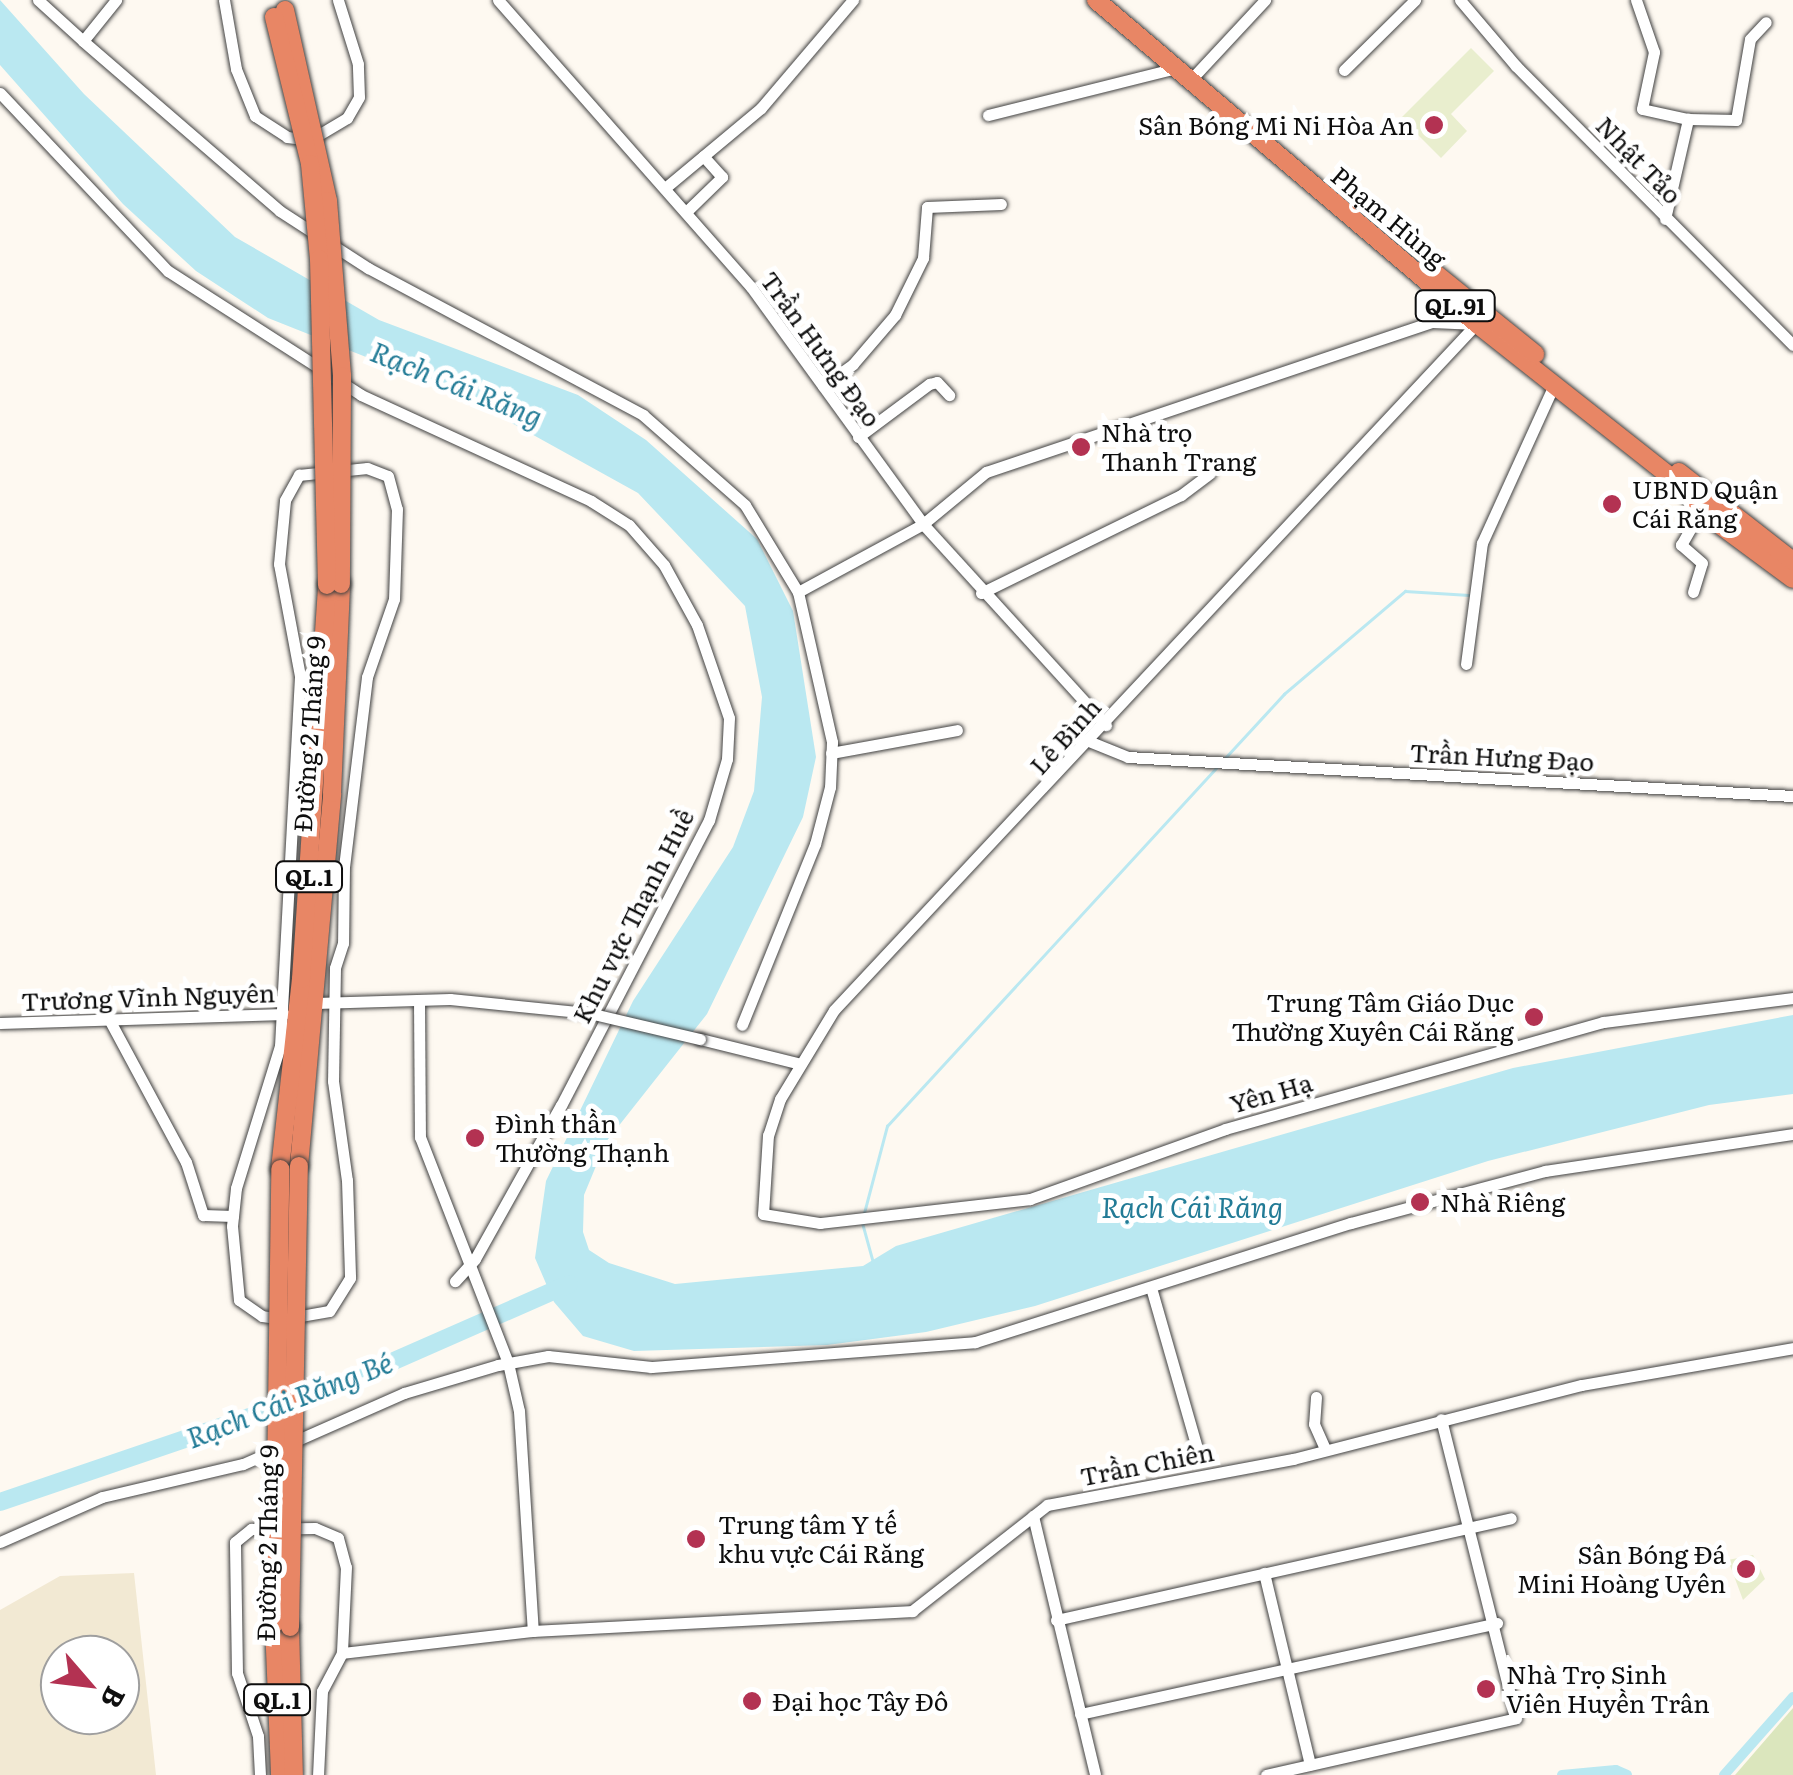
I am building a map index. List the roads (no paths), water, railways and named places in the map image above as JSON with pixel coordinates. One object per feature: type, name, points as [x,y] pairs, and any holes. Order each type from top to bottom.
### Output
[{"type":"highway","name":"Phạm Hùng","points":[[1096,0],[1213,93],[1793,579]]},
{"type":"highway","name":"Phạm Hùng","points":[[1108,0],[1198,73],[1213,93]]},
{"type":"highway","name":"Đường 2 Tháng 9","points":[[278,6],[310,164],[334,584],[321,936],[326,1003],[290,1167]]},
{"type":"highway","name":"Phạm Hùng","points":[[1481,319],[1706,505],[1793,561]]},
{"type":"highway","name":"Đường 2 Tháng 9","points":[[280,1775],[294,1064],[290,1014],[334,584]]},
{"type":"highway","name":"Đường 2 Tháng 9","points":[[282,1626],[294,1775]]},
{"type":"street","points":[[38,0],[280,211],[368,268],[643,415],[744,505],[798,592],[826,698],[831,752],[815,844],[742,1025]]},
{"type":"street","points":[[83,41],[116,0]]},
{"type":"street","points":[[224,0],[236,69],[255,116],[287,136],[310,140],[347,118],[359,98],[358,64],[338,0]]},
{"type":"street","name":"Trần Hưng Đạo","points":[[498,0],[687,211],[823,386],[923,524],[981,593],[1106,725]]},
{"type":"street","points":[[665,188],[761,108],[853,0]]},
{"type":"street","points":[[1198,73],[1266,0]]},
{"type":"street","points":[[1344,70],[1416,0]]},
{"type":"street","name":"Nhật Tảo","points":[[1460,0],[1664,218],[1793,345]]},
{"type":"street","points":[[1638,2],[1654,52],[1642,109],[1688,119],[1730,124],[1750,39],[1766,22]]},
{"type":"street","points":[[988,115],[1177,68]]},
{"type":"street","name":"Khu vực Thạnh Huề","points":[[0,94],[168,270],[361,395],[591,501],[629,526],[664,565],[696,624],[729,718],[728,759],[709,820],[472,1269],[455,1281]]},
{"type":"street","points":[[1664,218],[1688,119]]},
{"type":"street","points":[[687,211],[722,177],[703,156]]},
{"type":"street","points":[[823,386],[894,315],[922,258],[927,207],[1001,204]]},
{"type":"street","points":[[798,592],[923,524],[986,472],[1432,322],[1481,319]]},
{"type":"street","name":"Lê Bình","points":[[763,1214],[768,1135],[797,1063],[834,1010],[1091,742],[1481,319]]},
{"type":"street","points":[[858,438],[929,384],[937,382],[949,395]]},
{"type":"street","points":[[1466,664],[1482,543],[1555,383]]},
{"type":"street","points":[[367,468],[395,487],[394,599],[367,677],[344,866],[343,943],[335,968],[326,1003],[352,1254],[344,1297],[312,1318],[262,1316],[249,1310],[234,1280],[233,1216],[290,1014],[300,676],[280,576],[285,500],[299,474],[367,468]]},
{"type":"street","points":[[981,593],[1181,494],[1210,473]]},
{"type":"street","points":[[1693,592],[1702,563],[1681,545],[1706,505]]},
{"type":"street","points":[[831,752],[957,730]]},
{"type":"street","name":"Trần Hưng Đạo","points":[[1091,742],[1128,758],[1793,796]]},
{"type":"street","points":[[321,936],[335,968]]},
{"type":"street","name":"Yên Hạ","points":[[763,1214],[820,1223],[1030,1198],[1225,1129],[1603,1022],[1793,998]]},
{"type":"street","points":[[419,1000],[420,1137],[506,1357],[524,1458],[533,1631]]},
{"type":"street","points":[[326,1003],[510,1002],[589,1013],[797,1063]]},
{"type":"street","name":"Trương Vĩnh Nguyên","points":[[0,1023],[290,1014]]},
{"type":"street","points":[[111,1022],[186,1162],[203,1215],[233,1216]]},
{"type":"street","points":[[280,1046],[294,1064]]},
{"type":"street","points":[[0,1542],[102,1497],[243,1464],[404,1393],[506,1357],[564,1356],[650,1368],[937,1348],[1152,1291],[1352,1223],[1546,1171],[1793,1134]]},
{"type":"street","points":[[1152,1291],[1197,1448]]},
{"type":"street","name":"Trần Chiên","points":[[342,1652],[533,1631],[912,1612],[1047,1505],[1324,1448],[1582,1384],[1793,1348]]},
{"type":"street","points":[[1316,1397],[1314,1424],[1324,1448]]},
{"type":"street","points":[[1266,1775],[1516,1718],[1497,1623],[1441,1419]]},
{"type":"street","points":[[1033,1516],[1095,1775]]},
{"type":"street","points":[[1056,1620],[1510,1518]]},
{"type":"street","points":[[260,1775],[258,1736],[237,1672],[232,1560],[243,1534],[314,1528],[338,1538],[346,1568],[342,1652],[322,1690],[318,1775]]},
{"type":"street","points":[[1264,1574],[1310,1765]]},
{"type":"street","points":[[1080,1714],[1497,1623]]},
{"type":"water","name":"Rạch Cái Răng","points":[[0,0],[84,94],[235,237],[379,320],[578,395],[646,440],[757,539],[793,611],[816,757],[803,817],[707,1014],[606,1142],[584,1195],[583,1232],[589,1250],[609,1263],[675,1284],[863,1266],[896,1246],[1513,1068],[1793,1015],[1793,1094],[1709,1105],[1488,1161],[1035,1306],[926,1332],[827,1345],[634,1351],[583,1336],[554,1302],[535,1258],[546,1181],[633,1001],[733,847],[754,791],[762,697],[745,606],[638,493],[459,394],[268,318],[196,271],[123,204],[0,65]]},
{"type":"waterway","points":[[1225,758],[1284,694],[1405,591],[1469,595]]},
{"type":"waterway","points":[[864,1213],[887,1126],[1216,768]]},
{"type":"waterway","points":[[862,1221],[873,1261]]},
{"type":"waterway","name":"Rạch Cái Răng Bé","points":[[0,1502],[321,1393],[569,1284]]},
{"type":"waterway","points":[[1724,1775],[1793,1697]]},
{"type":"waterway","points":[[1562,1775],[1616,1770],[1627,1775]]},
{"type":"place","name":"Sân Bóng Mi Ni Hòa An","points":[[1434,125]]},
{"type":"place","name":"Nhà trọ Thanh Trang","points":[[1081,447]]},
{"type":"place","name":"UBND Quận Cái Răng","points":[[1612,504]]},
{"type":"place","name":"Trung Tâm Giáo Dục Thường Xuyên Cái Răng","points":[[1534,1017]]},
{"type":"place","name":"Đình thần Thường Thạnh","points":[[475,1138]]},
{"type":"place","name":"Nhà Riêng","points":[[1420,1202]]},
{"type":"place","name":"Trung tâm Y tế khu vực Cái Răng","points":[[696,1539]]},
{"type":"place","name":"Sân Bóng Đá Mini Hoàng Uyên","points":[[1746,1569]]},
{"type":"place","name":"Nhà Trọ Sinh Viên Huyền Trân","points":[[1486,1689]]},
{"type":"place","name":"Đại học Tây Đô","points":[[752,1701]]}]
